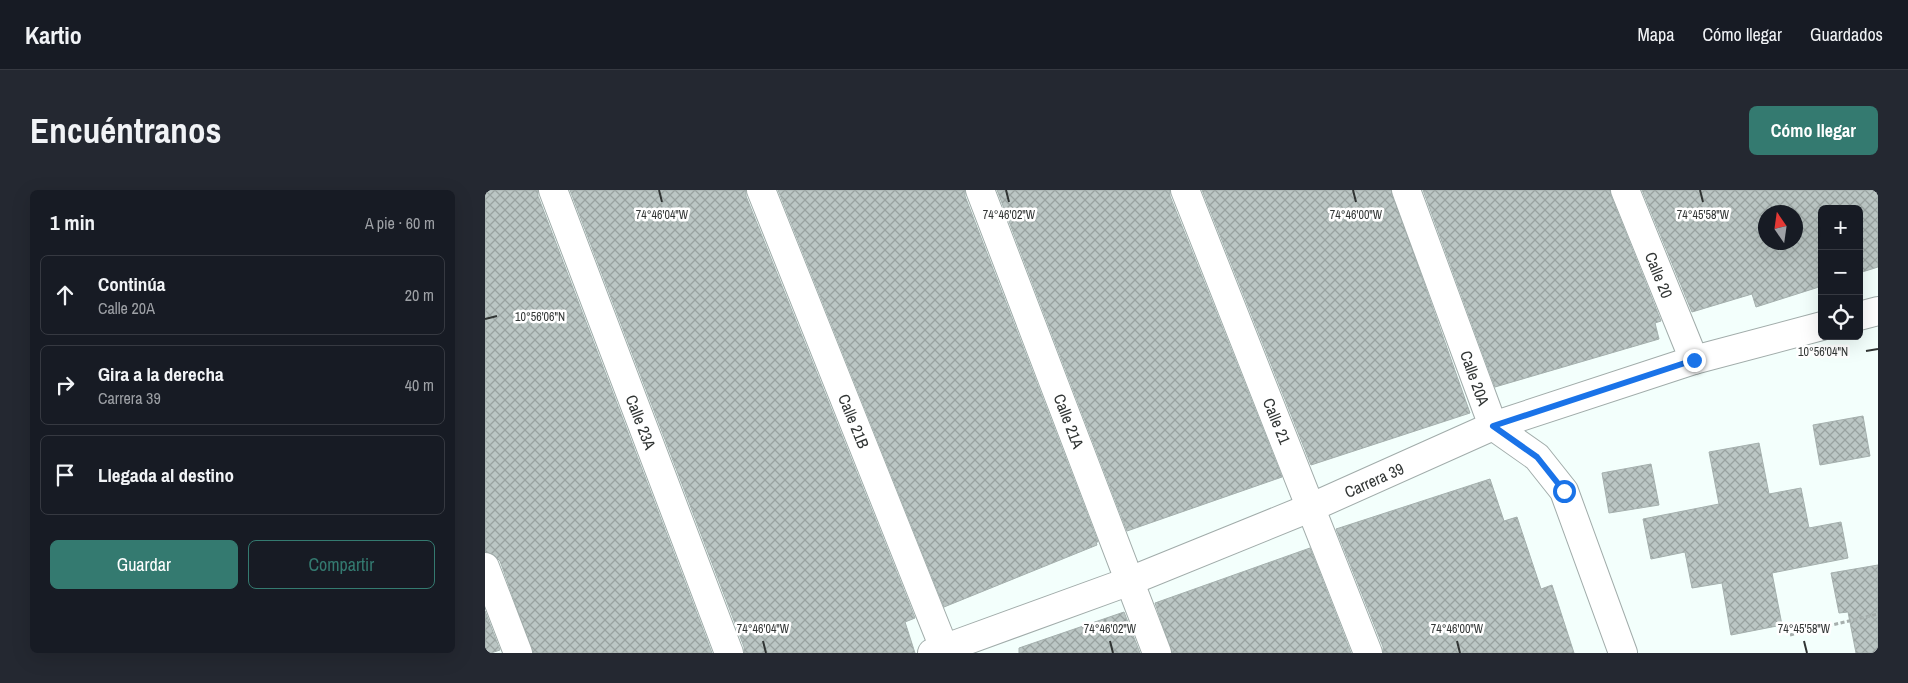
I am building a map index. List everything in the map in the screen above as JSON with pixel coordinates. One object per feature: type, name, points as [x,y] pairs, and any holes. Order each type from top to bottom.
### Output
[{"type":"street","name":"Calle 23A","points":[[553,190],[729,653]]},
{"type":"street","name":"Calle 21B","points":[[761,190],[941,651]]},
{"type":"street","name":"Calle 21A","points":[[980,190],[1157,653]]},
{"type":"street","name":"Calle 21","points":[[1185,190],[1368,653]]},
{"type":"street","name":"Calle 20A","points":[[1406,190],[1493,426],[1537,457],[1564,491],[1623,653]]},
{"type":"street","name":"Calle 20","points":[[1625,190],[1694,360]]},
{"type":"street","points":[[1863,315],[1878,311]]},
{"type":"street","name":"Carrera 39","points":[[941,651],[1130,581],[1312,508],[1493,426],[1694,360],[1818,327]]},
{"type":"street","points":[[485,567],[518,653]]},
{"type":"path","points":[[1790,635],[1878,614]]},
{"type":"building","points":[[485,190],[538,190],[538,196],[712,653],[533,653],[500,561],[494,555],[485,552]]},
{"type":"building","points":[[570,190],[746,190],[746,196],[915,618],[905,622],[915,653],[744,653],[744,647]]},
{"type":"building","points":[[778,190],[965,190],[965,196],[1098,542],[1096,542],[1097,545],[944,607]]},
{"type":"building","points":[[997,190],[1170,190],[1170,196],[1282,477],[1127,531]]},
{"type":"building","points":[[1202,190],[1391,190],[1470,413],[1311,465]]},
{"type":"building","points":[[1423,190],[1610,190],[1661,321],[1655,323],[1659,339],[1495,387]]},
{"type":"building","points":[[1642,190],[1878,190],[1878,267],[1863,272],[1863,205],[1818,205],[1818,287],[1756,307],[1752,294],[1692,312]]},
{"type":"building","points":[[1863,416],[1870,456],[1820,465],[1813,425]]},
{"type":"building","points":[[1759,443],[1769,494],[1801,488],[1809,528],[1841,522],[1848,558],[1772,573],[1782,625],[1731,635],[1722,583],[1692,588],[1685,552],[1651,559],[1643,519],[1719,504],[1709,452]]},
{"type":"building","points":[[1651,464],[1659,505],[1609,513],[1602,473]]},
{"type":"building","points":[[1490,479],[1504,521],[1517,517],[1541,589],[1552,585],[1574,653],[1383,653],[1383,647],[1336,529]]},
{"type":"building","points":[[1310,548],[1351,653],[1172,653],[1155,603]]},
{"type":"building","points":[[1878,565],[1878,653],[1856,653],[1848,612],[1839,613],[1831,573]]},
{"type":"building","points":[[485,611],[500,650],[491,653],[485,653]]},
{"type":"building","points":[[1124,612],[1140,653],[1019,653],[1019,648]]},
{"type":"route","points":[[1564,491],[1537,457],[1493,426],[1694,360]]}]
